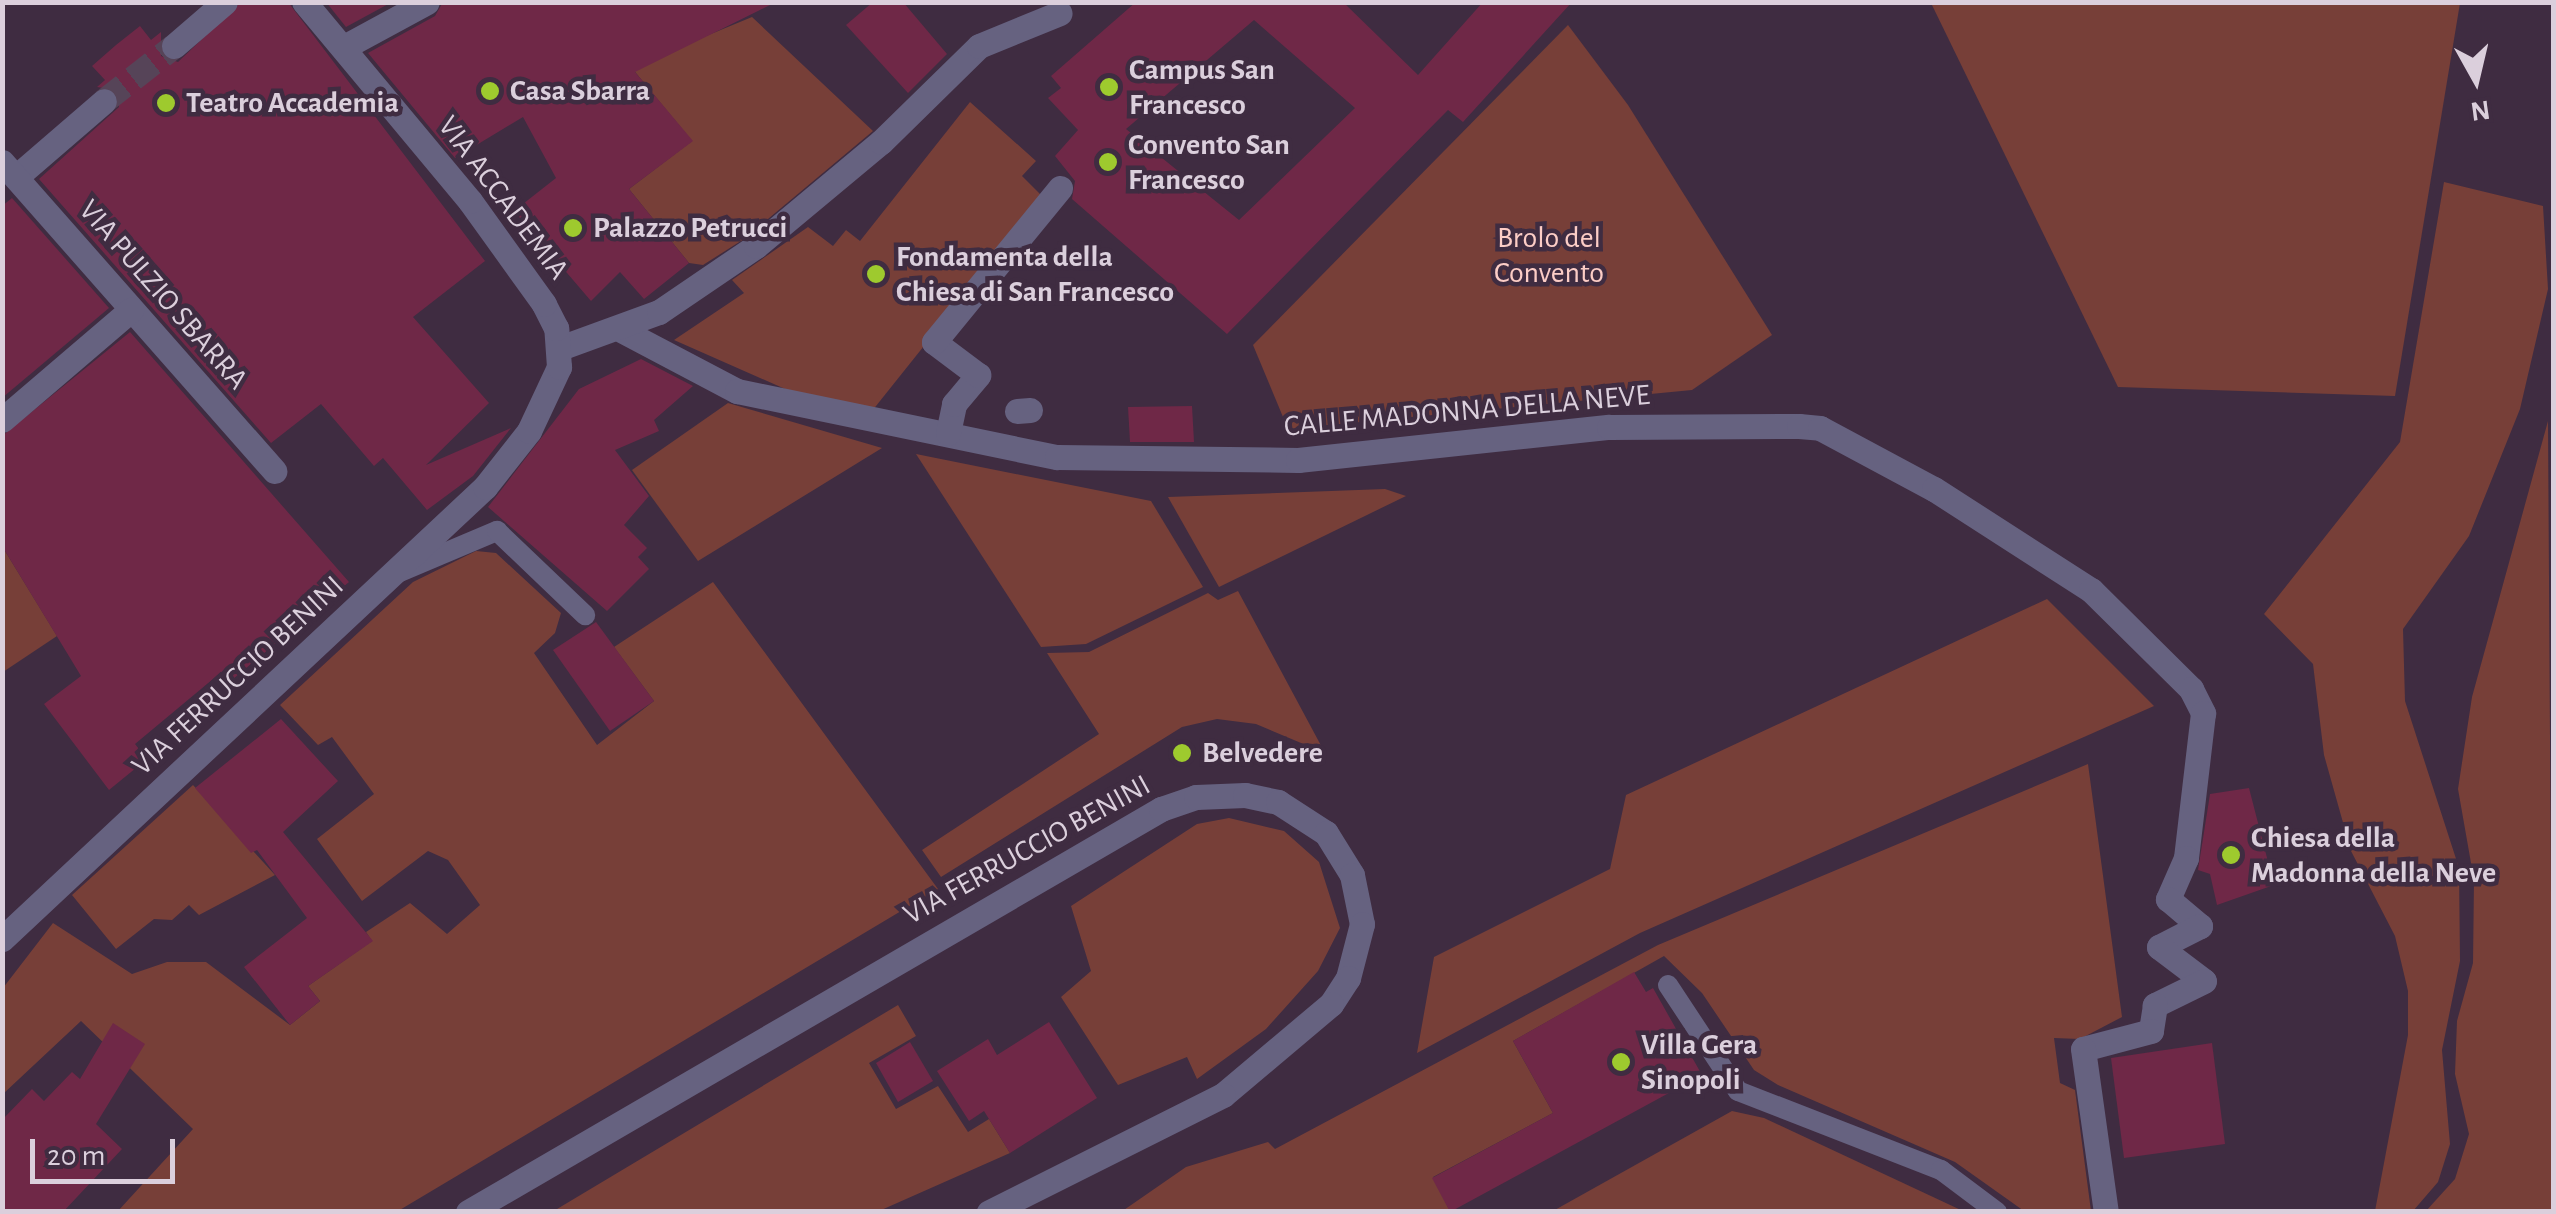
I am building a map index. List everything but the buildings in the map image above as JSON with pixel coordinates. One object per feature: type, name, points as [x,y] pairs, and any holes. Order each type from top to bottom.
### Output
[{"type":"street","points":[[174,46],[224,2]]},
{"type":"street","name":"VIA ACCADEMIA","points":[[304,2],[533,290],[560,348]]},
{"type":"street","points":[[344,48],[426,2]]},
{"type":"street","points":[[560,348],[623,331],[756,246],[979,46],[1060,14]]},
{"type":"street","points":[[9,170],[104,102]]},
{"type":"street","name":"VIA PULZIO SBARRA","points":[[9,170],[274,471]]},
{"type":"street","points":[[958,410],[978,375],[934,342],[1060,188]]},
{"type":"street","points":[[2,420],[131,310]]},
{"type":"street","name":"CALLE MADONNA DELLA NEVE","points":[[623,331],[737,391],[958,410],[1106,462],[1318,458],[1610,427],[1809,427],[1934,489],[2091,590],[2192,690],[2203,713],[2186,858],[2168,899],[2200,926],[2158,947],[2204,981],[2156,1006],[2150,1031],[2083,1049],[2106,1212]]},
{"type":"street","name":"VIA FERRUCCIO BENINI","points":[[2,939],[485,487],[528,430],[550,391],[560,348]]},
{"type":"street","name":"VIA FERRUCCIO BENINI","points":[[468,1212],[1161,809],[1196,797],[1245,795],[1278,802],[1326,833],[1352,875],[1362,924],[1348,978],[1330,1004],[1223,1095],[988,1212]]},
{"type":"lane","points":[[395,574],[497,531],[585,615]]},
{"type":"lane","points":[[1668,984],[1738,1091],[1926,1163],[1997,1212]]},
{"type":"green space","points":[[1931,3],[2460,3],[2395,396],[2118,387]]},
{"type":"green space","points":[[752,17],[873,131],[744,239],[703,265],[689,263],[629,189],[692,141],[631,67]]},
{"type":"green space","name":"Brolo del Convento","points":[[1568,25],[1628,105],[1772,335],[1692,390],[1288,429],[1253,345]]},
{"type":"green space","points":[[970,102],[1036,161],[1022,176],[1043,197],[872,411],[810,400],[674,340],[744,293],[732,280],[808,227],[833,246],[846,230],[860,241]]},
{"type":"green space","points":[[2444,182],[2543,206],[2548,289],[2520,409],[2469,536],[2403,629],[2405,701],[2459,868],[2460,961],[2442,1050],[2450,1144],[2438,1182],[2413,1211],[2375,1211],[2408,1035],[2408,991],[2395,936],[2351,851],[2324,755],[2313,664],[2264,614],[2400,442]]},
{"type":"green space","points":[[728,403],[882,448],[698,561],[632,470]]},
{"type":"green space","points":[[2548,421],[2553,1211],[2426,1211],[2455,1179],[2469,1134],[2455,1074],[2457,1021],[2473,963],[2474,880],[2458,789],[2472,697]]},
{"type":"green space","points":[[916,454],[1151,501],[1203,587],[1086,644],[1041,647]]},
{"type":"green space","points":[[1385,489],[1406,496],[1219,587],[1168,497]]},
{"type":"green space","points":[[2,546],[57,636],[3,672],[2,672]]},
{"type":"green space","points":[[476,551],[496,553],[561,613],[555,633],[534,653],[597,745],[654,701],[614,647],[713,582],[938,889],[398,1211],[118,1211],[193,1129],[81,1021],[3,1094],[3,988],[53,923],[132,974],[167,962],[206,962],[290,1025],[320,1001],[308,986],[372,941],[366,932],[410,903],[447,934],[480,905],[448,860],[428,851],[362,901],[317,839],[374,794],[332,737],[318,745],[280,705],[413,582]]},
{"type":"green space","points":[[1238,591],[1325,753],[1256,724],[1217,719],[1182,727],[941,877],[922,850],[1099,734],[1047,653],[1089,652],[1208,593],[1218,600]]},
{"type":"green space","points":[[2047,599],[2154,706],[1640,933],[1417,1053],[1434,957],[1610,869],[1626,795]]},
{"type":"green space","points":[[2088,764],[2122,1017],[2080,1039],[2054,1038],[2060,1083],[2075,1090],[2091,1211],[2024,1211],[1955,1162],[1778,1085],[1754,1070],[1702,993],[1664,956],[1513,1041],[1553,1113],[1433,1177],[1450,1211],[1121,1212],[1186,1167],[1268,1142],[1275,1149],[1658,945]]},
{"type":"green space","points":[[193,785],[275,875],[199,915],[189,905],[172,920],[154,919],[116,949],[72,895]]},
{"type":"green space","points":[[1229,818],[1284,831],[1319,862],[1340,928],[1318,971],[1266,1029],[1197,1079],[1187,1057],[1118,1085],[1061,997],[1091,971],[1071,906],[1197,824]]},
{"type":"green space","points":[[898,1005],[916,1036],[869,1063],[896,1109],[938,1086],[968,1132],[989,1119],[1010,1153],[879,1211],[552,1212]]},
{"type":"green space","points":[[1732,1111],[1764,1118],[1963,1211],[1553,1211]]},
{"type":"tunnel","points":[[104,101],[174,46]]},
{"type":"place","name":"Campus San Francesco","points":[[1109,87]]},
{"type":"place","name":"Casa Sbarra","points":[[490,91]]},
{"type":"place","name":"Teatro Accademia","points":[[166,103]]},
{"type":"place","name":"Convento San Francesco","points":[[1108,162]]},
{"type":"place","name":"Palazzo Petrucci","points":[[573,228]]},
{"type":"place","name":"Fondamenta della Chiesa di San Francesco","points":[[876,274]]},
{"type":"place","name":"Belvedere","points":[[1182,753]]},
{"type":"place","name":"Chiesa della Madonna della Neve","points":[[2231,855]]},
{"type":"place","name":"Villa Gera Sinopoli","points":[[1621,1062]]}]
